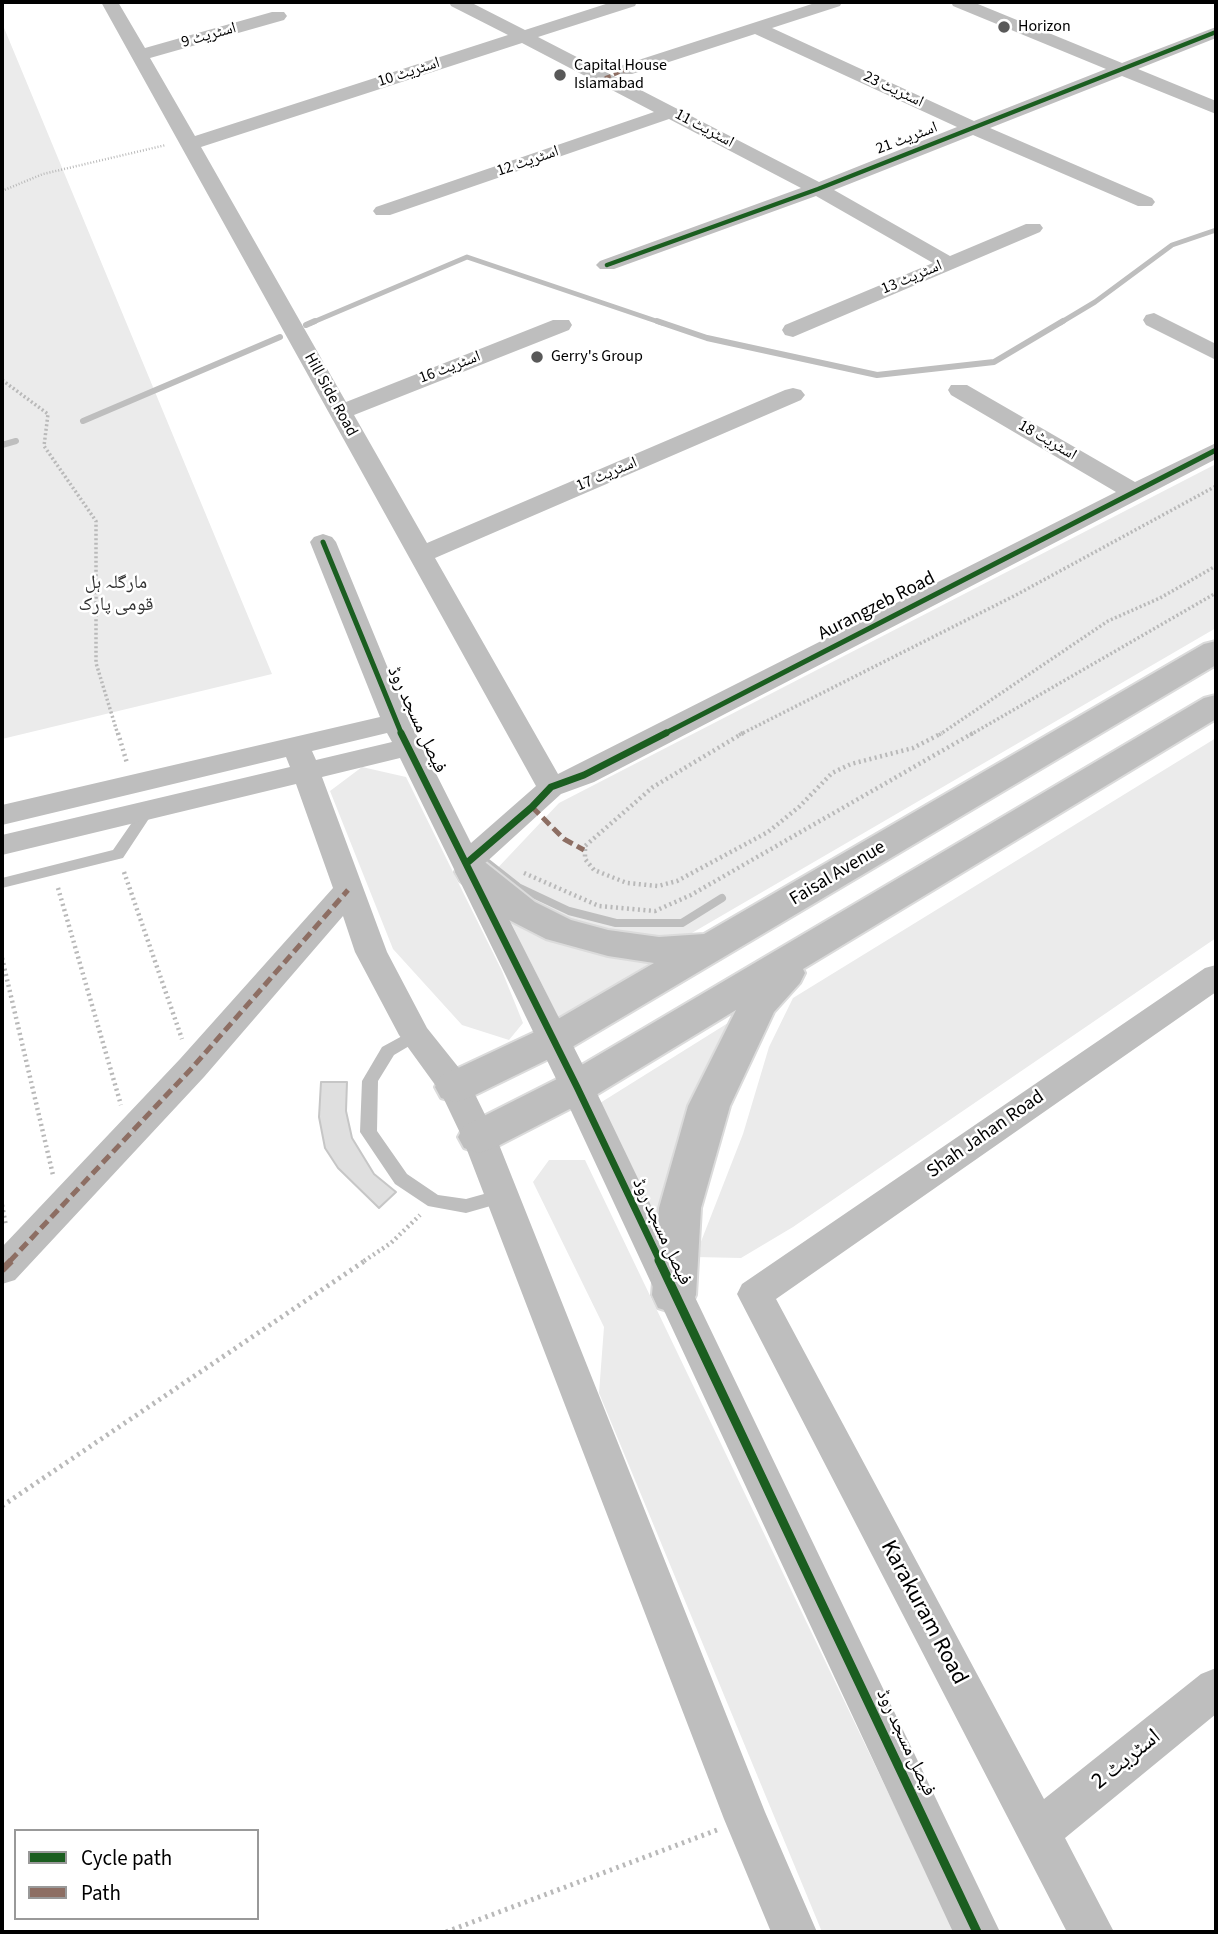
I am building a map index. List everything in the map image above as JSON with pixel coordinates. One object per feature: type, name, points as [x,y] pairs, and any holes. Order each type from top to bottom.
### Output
[{"type":"main road","name":"Faisal Avenue","points":[[455,1087],[553,1040],[1216,651]]},
{"type":"main road","points":[[479,1137],[577,1087],[1216,705]]},
{"type":"main road","points":[[478,858],[522,911],[559,930],[608,943],[659,950],[715,947]]},
{"type":"main road","points":[[674,1296],[680,1208],[709,1106],[758,1005],[806,950]]},
{"type":"street","name":"Hill Side Road","points":[[110,2],[551,787]]},
{"type":"street","name":"اسٹریٹ 11","points":[[457,2],[818,189],[948,262]]},
{"type":"street","name":"اسٹریٹ 10","points":[[189,142],[629,2]]},
{"type":"street","points":[[626,70],[834,2]]},
{"type":"street","points":[[959,2],[1216,108]]},
{"type":"street","name":"اسٹریٹ 9","points":[[140,55],[278,16]]},
{"type":"street","name":"اسٹریٹ 23","points":[[757,28],[974,128],[1144,202]]},
{"type":"street","name":"اسٹریٹ 21","points":[[607,265],[818,189],[1216,32]]},
{"type":"street","name":"اسٹریٹ 12","points":[[383,211],[672,112]]},
{"type":"street","name":"اسٹریٹ 13","points":[[793,330],[1033,228]]},
{"type":"street","points":[[1154,320],[1216,353]]},
{"type":"street","name":"اسٹریٹ 16","points":[[340,412],[561,325]]},
{"type":"street","name":"اسٹریٹ 18","points":[[960,390],[1134,492]]},
{"type":"street","name":"اسٹریٹ 17","points":[[421,555],[793,395]]},
{"type":"street","name":"Aurangzeb Road","points":[[551,787],[595,770],[1216,450]]},
{"type":"street","name":"فیصل مسجد روڈ","points":[[323,542],[403,734],[478,858],[553,1040],[977,1932]]},
{"type":"street","name":"فیصل مسجد روڈ","points":[[2,845],[148,811],[300,759],[403,734]]},
{"type":"street","points":[[300,759],[371,952],[415,1035],[455,1087],[479,1137],[746,1819],[794,1932]]},
{"type":"street","name":"فیصل مسجد روڈ","points":[[2,815],[134,783],[300,759]]},
{"type":"street","points":[[478,858],[551,787]]},
{"type":"street","points":[[2,1270],[192,1068],[348,890]]},
{"type":"street","name":"Shah Jahan Road","points":[[755,1294],[1216,976]]},
{"type":"street","name":"Karakuram Road","points":[[755,1294],[1091,1932]]},
{"type":"street","name":"اسٹریٹ 2","points":[[1038,1832],[1216,1688]]},
{"type":"lane","points":[[2,883],[118,854],[148,811]]},
{"type":"lane","points":[[415,1035],[388,1051],[370,1081],[368,1132],[401,1179],[434,1201],[466,1206],[502,1196]]},
{"type":"path","points":[[2,191],[43,174],[189,142]]},
{"type":"path","points":[[2,380],[47,414],[44,446],[96,521],[96,663],[134,783]]},
{"type":"path","points":[[1216,486],[1004,601],[723,743],[653,787],[585,846],[585,859],[594,870],[627,883],[657,886],[677,881],[768,832],[799,807],[832,773],[851,764],[913,748],[934,738],[1108,621],[1160,598],[1216,565]]},
{"type":"path","points":[[478,858],[510,866],[556,889],[599,906],[655,911],[691,895],[1216,593]]},
{"type":"path","points":[[118,854],[192,1068]]},
{"type":"path","points":[[53,870],[129,1135]]},
{"type":"path","points":[[2,958],[60,1208]]},
{"type":"path","points":[[2,1506],[391,1243],[434,1201]]},
{"type":"path","points":[[446,1932],[746,1819]]},
{"type":"green space","name":"مارگلہ ہل قومی پارک","points":[[2,23],[272,674],[2,739]]},
{"type":"green space","points":[[1216,464],[1216,628],[685,937],[608,934],[554,916],[491,875],[559,803]]},
{"type":"green space","points":[[1216,738],[1216,938],[793,1227],[741,1258],[695,1257],[743,1134],[769,1047],[793,998]]},
{"type":"green space","points":[[362,767],[406,777],[502,971],[523,1023],[509,1040],[462,1025],[393,949],[330,791]]},
{"type":"green space","points":[[506,913],[577,949],[655,960],[559,1019]]},
{"type":"green space","points":[[744,1013],[657,1226],[600,1103]]},
{"type":"green space","points":[[549,1160],[585,1160],[955,1932],[822,1932],[599,1393],[604,1327],[533,1182]]},
{"type":"building","points":[[321,1082],[347,1082],[346,1111],[352,1138],[374,1174],[396,1192],[379,1208],[338,1168],[325,1148],[319,1117]]},
{"type":"waterway","points":[[1060,323],[1095,302],[1172,245],[1216,230]]},
{"type":"waterway","points":[[311,323],[467,257],[662,323]]},
{"type":"waterway","points":[[306,325],[315,321]]},
{"type":"waterway","points":[[657,321],[707,338],[877,375],[994,362],[1063,321]]},
{"type":"waterway","points":[[83,421],[280,337]]},
{"type":"waterway","points":[[2,445],[16,441]]},
{"type":"waterway","points":[[485,861],[518,887],[569,911],[616,923],[682,923],[722,898]]},
{"type":"marked path","points":[[605,78],[626,70]]},
{"type":"marked path","points":[[532,807],[564,839],[584,850]]},
{"type":"marked path","points":[[2,1270],[192,1068],[348,890]]},
{"type":"cycle path","points":[[607,265],[818,189],[1216,32]]},
{"type":"cycle path","points":[[468,862],[532,807],[551,787],[584,775],[1216,450]]},
{"type":"cycle path","points":[[323,542],[396,722],[577,1087],[977,1932]]},
{"type":"place","name":"Horizon","points":[[1004,27]]},
{"type":"place","name":"Capital House Islamabad","points":[[560,75]]},
{"type":"place","name":"Gerry's Group","points":[[537,357]]}]
